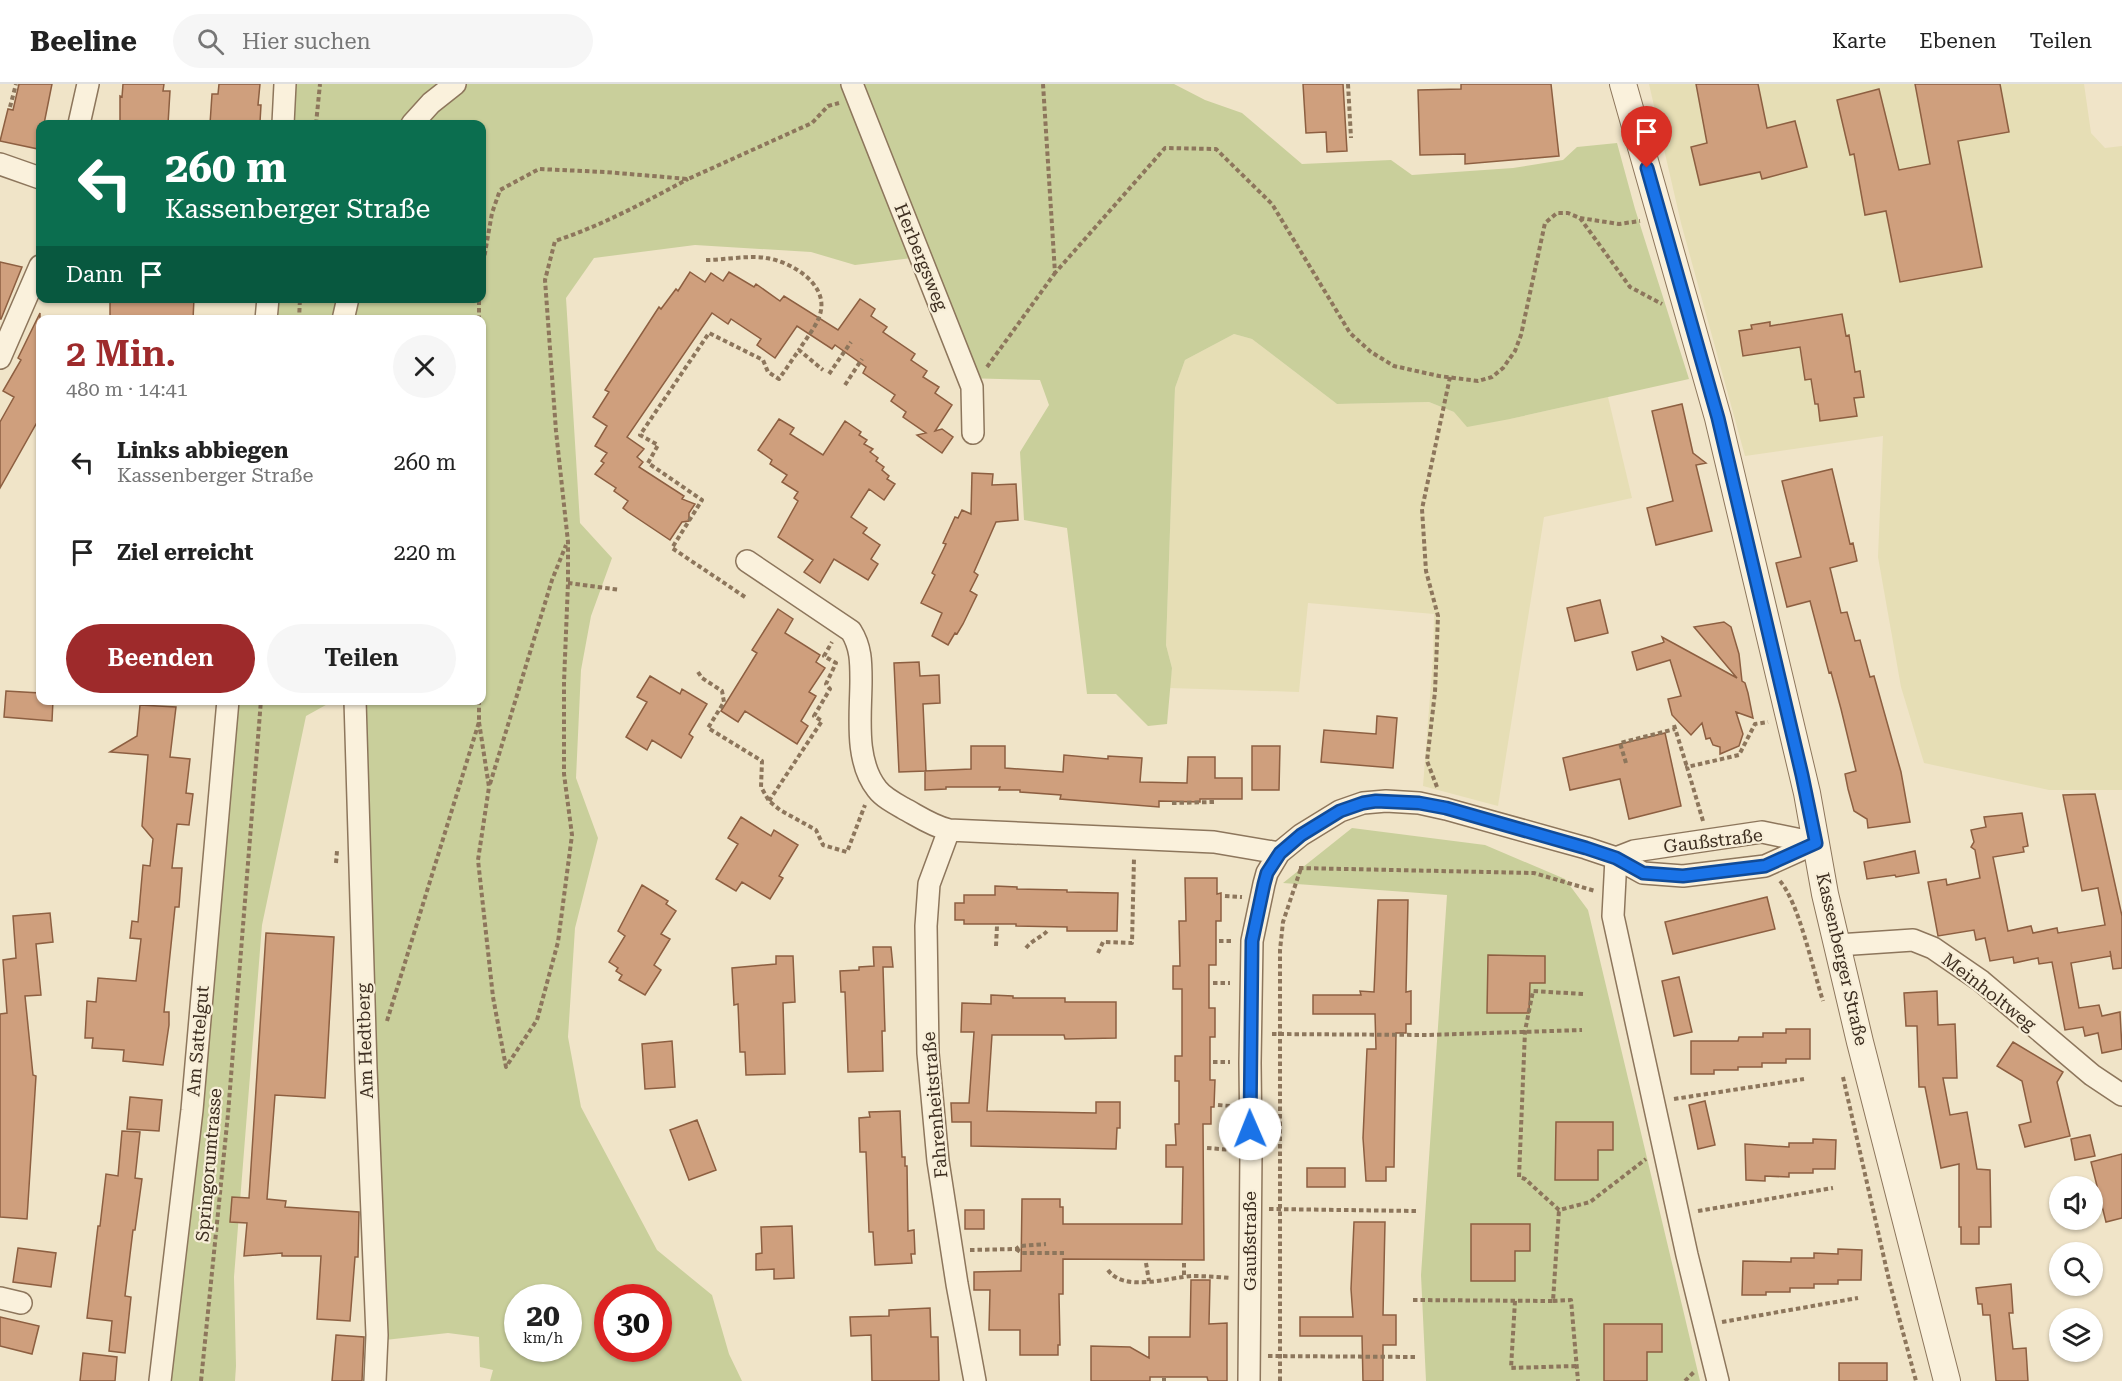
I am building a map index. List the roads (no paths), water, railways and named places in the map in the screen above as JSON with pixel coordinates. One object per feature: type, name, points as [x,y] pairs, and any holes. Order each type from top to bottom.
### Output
[{"type":"street","points":[[80,120],[88,84]]},
{"type":"street","points":[[283,120],[285,84]]},
{"type":"street","points":[[416,120],[431,103],[455,84]]},
{"type":"street","name":"Kassenberger Straße","points":[[1623,84],[1718,418],[1790,721],[1825,894],[1860,1042],[1947,1381]]},
{"type":"street","name":"Herbergsweg","points":[[855,91],[972,387],[973,433]]},
{"type":"street","points":[[0,164],[36,177]]},
{"type":"street","points":[[0,358],[36,275]]},
{"type":"street","points":[[747,561],[846,626],[856,638],[860,649],[863,758],[877,790],[898,805],[949,830],[1214,842],[1276,859]]},
{"type":"street","name":"Am Sattelgut","points":[[160,1381],[192,1110],[228,705]]},
{"type":"street","name":"Am Hedtberg","points":[[355,705],[377,1335],[375,1381]]},
{"type":"street","name":"Gaußstraße","points":[[1249,1381],[1252,941],[1262,891],[1276,859],[1301,835],[1340,811],[1363,803],[1401,802],[1446,808],[1616,858],[1643,873],[1683,876],[1765,866],[1816,843]]},
{"type":"street","name":"Fahrenheitstraße","points":[[949,830],[929,884],[926,944],[931,1086],[938,1161],[975,1381]]},
{"type":"street","name":"Gaußstraße","points":[[1616,858],[1634,851],[1762,832],[1816,843]]},
{"type":"street","points":[[1616,858],[1613,916],[1678,1214],[1718,1381]]},
{"type":"street","name":"Meinholtweg","points":[[1838,945],[1913,940],[1933,948],[1982,981],[2092,1075],[2122,1095]]},
{"type":"street","points":[[0,1298],[21,1303]]}]
